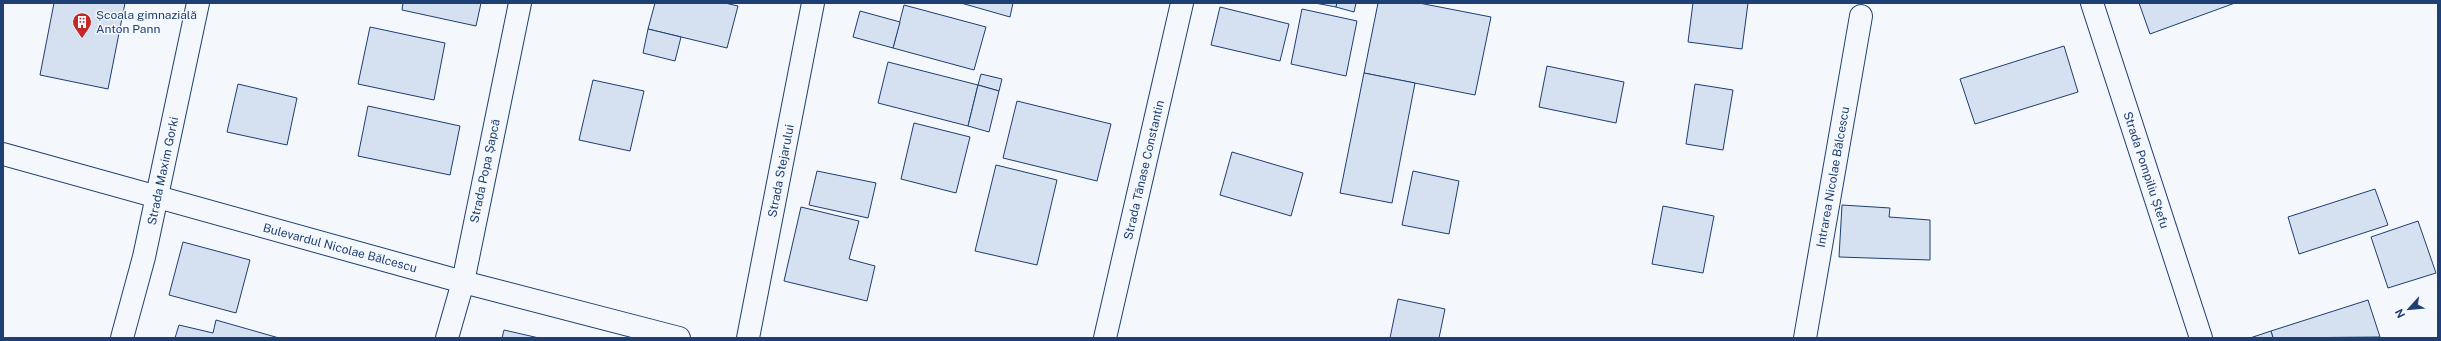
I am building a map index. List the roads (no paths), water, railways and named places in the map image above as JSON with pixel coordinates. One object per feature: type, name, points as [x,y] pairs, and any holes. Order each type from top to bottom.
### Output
[{"type":"street","name":"Strada Maxim Gorki","points":[[122,338],[158,197],[198,3]]},
{"type":"street","name":"Strada Popa Șapcă","points":[[447,338],[463,282],[520,3]]},
{"type":"street","name":"Strada Stejarului","points":[[748,338],[813,3]]},
{"type":"street","name":"Strada Tănase Constantin","points":[[1105,338],[1182,3]]},
{"type":"street","name":"Strada Pompiliu Ștefu","points":[[2092,3],[2201,338]]},
{"type":"street","name":"Intrarea Nicolae Bălcescu","points":[[1805,338],[1860,16]]},
{"type":"street","name":"Bulevardul Nicolae Bălcescu","points":[[3,154],[463,282],[679,338]]},
{"type":"place","name":"Școala gimnazială Anton Pann","points":[[82,39]]}]
